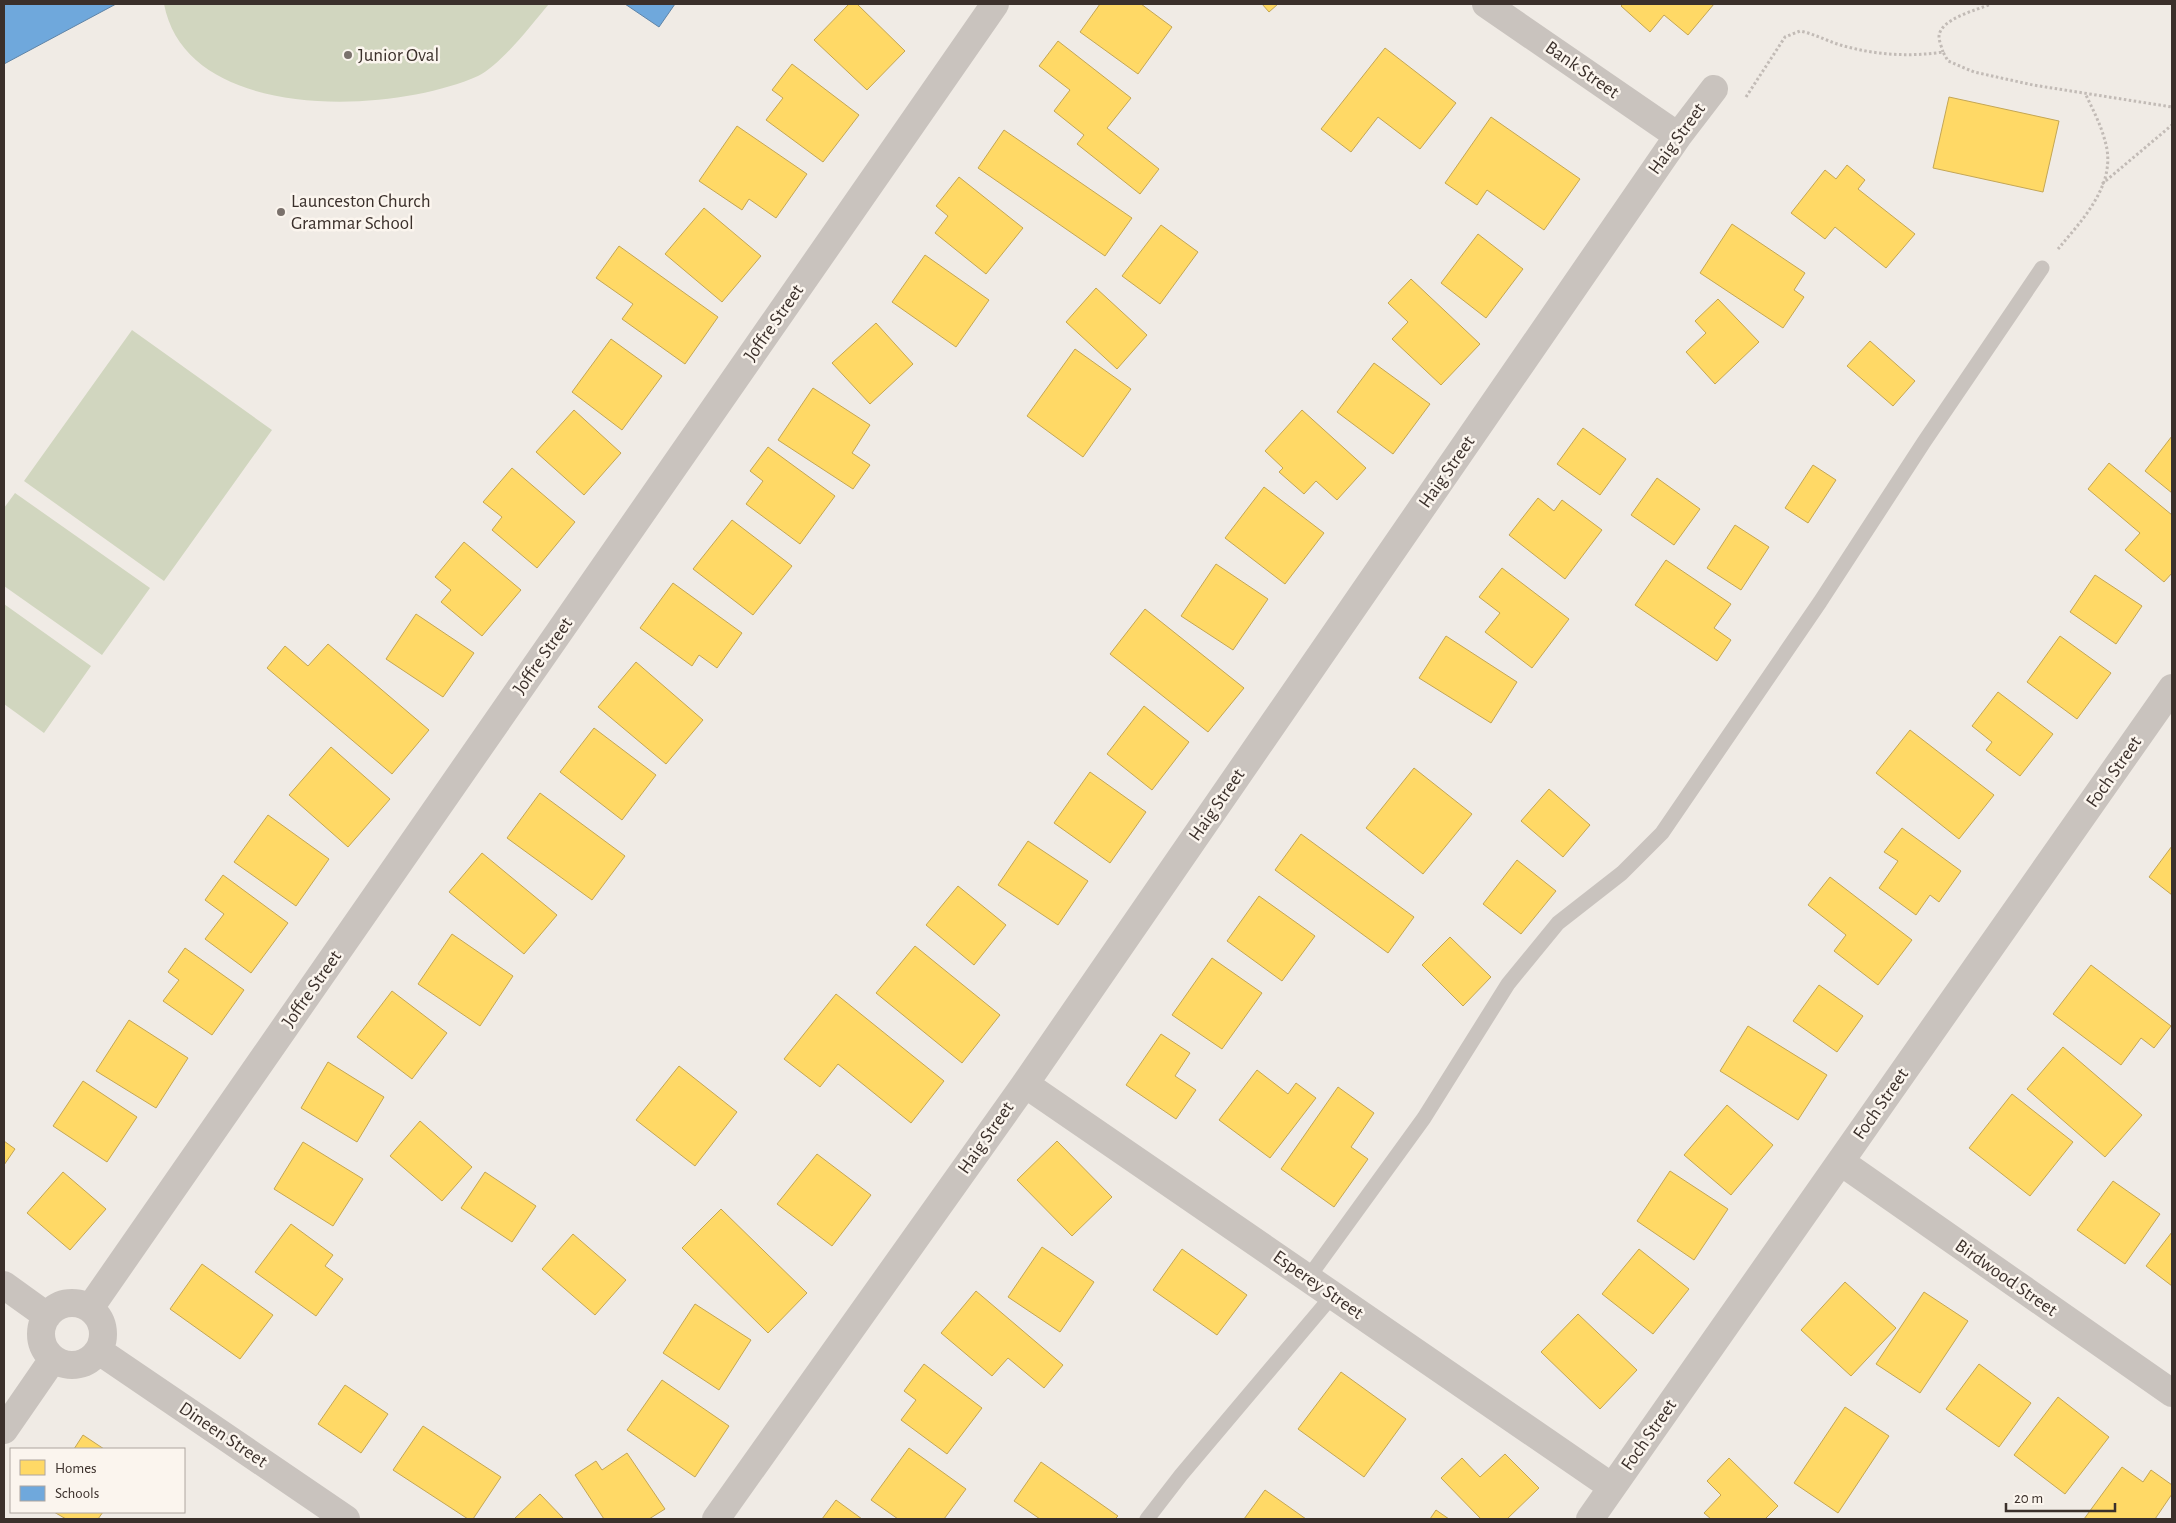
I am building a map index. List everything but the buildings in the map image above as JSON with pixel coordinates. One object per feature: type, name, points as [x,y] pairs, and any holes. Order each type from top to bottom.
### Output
[{"type":"street","name":"Joffre Street","points":[[90,1308],[995,4]]},
{"type":"street","name":"Bank Street","points":[[1486,4],[1678,136]]},
{"type":"street","name":"Haig Street","points":[[716,1519],[1024,1084],[1678,136],[1714,89]]},
{"type":"street","name":"Foch Street","points":[[1590,1519],[2172,688]]},
{"type":"street","name":"Esperey Street","points":[[1024,1084],[1612,1487]]},
{"type":"street","name":"Birdwood Street","points":[[1841,1162],[2172,1393]]},
{"type":"street","points":[[4,1286],[47,1316]]},
{"type":"street","points":[[67,1303],[75,1303],[90,1308],[102,1323],[104,1332],[99,1351],[92,1358],[72,1366],[62,1364],[53,1359],[42,1344],[41,1334],[47,1316],[52,1310],[67,1303]]},
{"type":"street","name":"Dineen Street","points":[[99,1351],[346,1519]]},
{"type":"street","points":[[4,1430],[53,1359]]},
{"type":"lane","points":[[1308,1278],[1424,1118],[1508,984],[1558,923],[1622,873],[1662,833],[1820,602],[1924,442],[2042,268]]},
{"type":"lane","points":[[1147,1519],[1180,1475],[1332,1295]]},
{"type":"path","points":[[1991,4],[1949,21],[1941,28],[1938,38],[1948,61],[1974,72],[2086,94],[2172,107]]},
{"type":"path","points":[[1745,99],[1785,37],[1800,31],[1842,46],[1890,56],[1920,56],[1943,52]]},
{"type":"path","points":[[2042,268],[2085,216],[2108,171],[2106,142],[2086,94]]},
{"type":"path","points":[[2102,185],[2172,125]]},
{"type":"green space","name":"Junior Oval","points":[[164,4],[549,4],[506,54],[487,71],[478,76],[441,89],[396,98],[347,102],[298,99],[251,90],[211,71],[181,43]]},
{"type":"green space","points":[[132,330],[272,430],[164,581],[24,481]]},
{"type":"green space","points":[[15,493],[150,588],[102,655],[4,586],[4,508]]},
{"type":"green space","points":[[4,604],[91,666],[44,733],[4,704]]},
{"type":"place","name":"Junior Oval","points":[[348,55]]},
{"type":"place","name":"Launceston Church Grammar School","points":[[281,212]]}]
